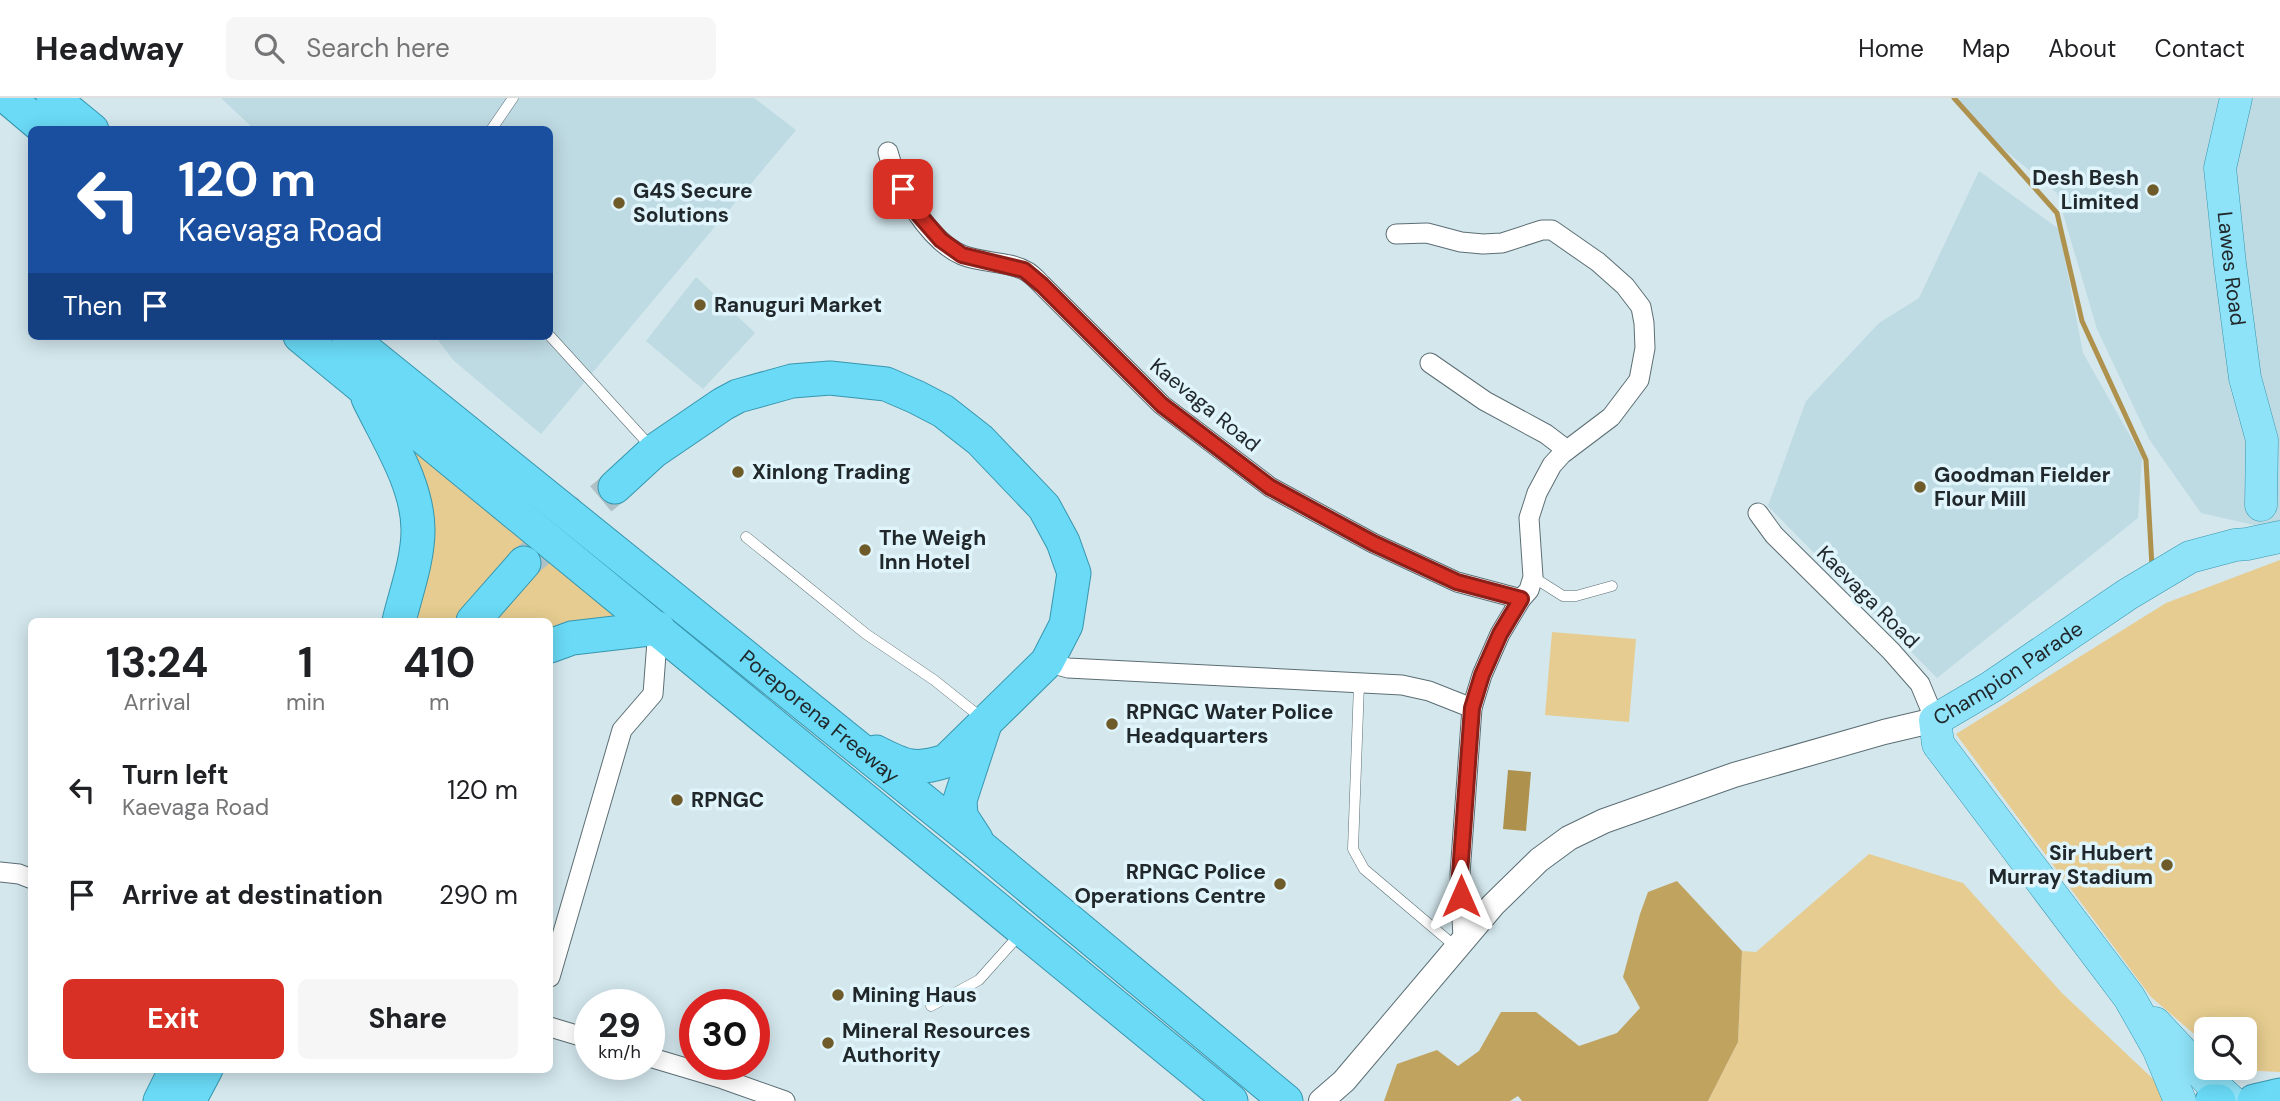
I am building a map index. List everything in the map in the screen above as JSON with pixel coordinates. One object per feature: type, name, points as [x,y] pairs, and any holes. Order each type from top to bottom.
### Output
[{"type":"highway","points":[[8,98],[41,126]]},
{"type":"highway","points":[[54,98],[87,126]]},
{"type":"highway","name":"Poreporena Freeway","points":[[305,340],[1231,1101]]},
{"type":"highway","name":"Poreporena Freeway","points":[[353,340],[981,847],[1286,1101]]},
{"type":"highway","points":[[615,487],[654,451],[738,396],[781,384],[830,378],[886,384],[943,411],[998,457],[1044,507],[1063,542],[1074,573],[1066,625],[1047,662],[946,761],[925,767],[894,762],[837,731]]},
{"type":"highway","points":[[363,388],[405,474],[414,501],[418,530],[413,565],[400,618]]},
{"type":"highway","points":[[475,618],[524,563]]},
{"type":"highway","points":[[553,645],[572,638],[658,628]]},
{"type":"highway","points":[[981,847],[961,816],[960,800],[986,721]]},
{"type":"highway","points":[[160,1101],[174,1073]]},
{"type":"highway","points":[[189,1101],[204,1073]]},
{"type":"highway","points":[[2254,1101],[2280,1095]]},
{"type":"highway","points":[[2212,1101],[2219,1101]]},
{"type":"main road","name":"Lawes Road","points":[[2236,98],[2220,168],[2245,378],[2271,452],[2272,516]]},
{"type":"main road","name":"Champion Parade","points":[[2180,1101],[2158,1048],[2129,998],[1938,744],[1935,720],[1991,687],[2128,594],[2190,557],[2235,545],[2257,543],[2272,516]]},
{"type":"main road","name":"Champion Parade","points":[[2129,998],[2231,1101]]},
{"type":"street","name":"Kaevaga Road","points":[[888,152],[892,168],[914,209],[941,240],[962,255],[1024,270],[1162,405],[1270,487],[1373,543],[1457,582],[1521,599]]},
{"type":"street","points":[[1396,234],[1427,233],[1461,242],[1483,244],[1502,243],[1547,229],[1552,230],[1598,262],[1625,286],[1641,307],[1644,323],[1645,348],[1639,380],[1611,417],[1567,450],[1552,465],[1546,476],[1529,518],[1534,577],[1529,590],[1500,634],[1482,675],[1472,708],[1460,874],[1460,943]]},
{"type":"street","points":[[1430,363],[1485,401],[1546,434],[1567,450]]},
{"type":"street","name":"Kaevaga Road","points":[[1758,513],[1774,535],[1891,651],[1920,684],[1935,720]]},
{"type":"street","points":[[553,967],[622,730],[653,694],[658,628]]},
{"type":"street","points":[[1047,662],[1068,668],[1402,685],[1429,691],[1472,708]]},
{"type":"street","points":[[1321,1101],[1344,1081],[1493,905],[1539,860],[1569,838],[1604,821],[1734,775],[1935,720]]},
{"type":"street","points":[[0,872],[28,877]]},
{"type":"street","points":[[553,1028],[574,1034]]},
{"type":"street","points":[[665,1062],[785,1101]]},
{"type":"lane","points":[[494,126],[513,98]]},
{"type":"lane","points":[[553,339],[654,451]]},
{"type":"lane","points":[[746,537],[866,634],[934,680],[986,721]]},
{"type":"lane","points":[[1534,577],[1563,596],[1576,596],[1612,586]]},
{"type":"lane","points":[[1359,684],[1353,849],[1364,869],[1460,943]]},
{"type":"lane","points":[[931,1006],[979,980],[1024,930]]},
{"type":"shaded area","points":[[221,98],[754,98],[796,130],[541,434],[453,360],[438,340],[553,340],[553,126],[251,126]]},
{"type":"shaded area","points":[[1954,98],[2280,98],[2280,526],[2263,527],[2201,513],[2149,439],[2097,329],[2057,193],[1990,138]]},
{"type":"shaded area","name":"Goodman Fielder Flour Mill","points":[[1979,171],[2059,229],[2083,353],[2142,457],[2138,518],[1937,678],[1768,506],[1806,401],[1879,323],[1919,298]]},
{"type":"shaded area","name":"Ranuguri Market","points":[[696,277],[755,333],[703,389],[646,341]]},
{"type":"shaded area","points":[[404,443],[625,622],[553,637],[553,618],[491,618],[538,572],[516,555],[470,598],[456,618],[407,618]]},
{"type":"shaded area","name":"Sir Hubert Murray Stadium","points":[[2280,560],[2280,1072],[2257,1071],[2257,1017],[2194,1017],[2194,1034],[2151,997],[1956,734],[2166,603]]},
{"type":"shaded area","points":[[1552,632],[1636,639],[1629,722],[1545,715]]},
{"type":"shaded area","points":[[1508,770],[1531,772],[1526,831],[1503,829]]},
{"type":"shaded area","points":[[1869,854],[1963,883],[2062,993],[2170,1095],[2169,1101],[1708,1101],[1738,1042],[1742,951],[1756,952]]},
{"type":"shaded area","points":[[1677,881],[1742,951],[1738,1042],[1708,1101],[1522,1101],[1518,1096],[1510,1101],[1384,1101],[1397,1064],[1437,1050],[1458,1066],[1479,1051],[1501,1012],[1536,1012],[1579,1046],[1617,1033],[1640,1008],[1623,977],[1648,892]]},
{"type":"waterway","points":[[1954,98],[2057,213],[2082,321],[2146,460],[2152,567]]},
{"type":"tunnel","points":[[524,563],[615,487]]},
{"type":"place","name":"Desh Besh Limited","points":[[2153,190]]},
{"type":"place","name":"G4S Secure Solutions","points":[[619,203]]},
{"type":"place","name":"Ranuguri Market","points":[[700,305]]},
{"type":"place","name":"Xinlong Trading","points":[[738,472]]},
{"type":"place","name":"Goodman Fielder Flour Mill","points":[[1920,487]]},
{"type":"place","name":"The Weigh Inn Hotel","points":[[865,550]]},
{"type":"place","name":"RPNGC Water Police Headquarters","points":[[1112,724]]},
{"type":"place","name":"RPNGC","points":[[677,800]]},
{"type":"place","name":"Sir Hubert Murray Stadium","points":[[2167,865]]},
{"type":"place","name":"RPNGC Police Operations Centre","points":[[1280,884]]},
{"type":"place","name":"Mining Haus","points":[[838,995]]},
{"type":"place","name":"Mineral Resources Authority","points":[[828,1043]]},
{"type":"route","points":[[903,189],[914,209],[941,240],[962,255],[1024,270],[1162,405],[1270,487],[1373,543],[1457,582],[1521,599],[1500,634],[1482,675],[1472,708],[1460,874],[1461,896]]}]
